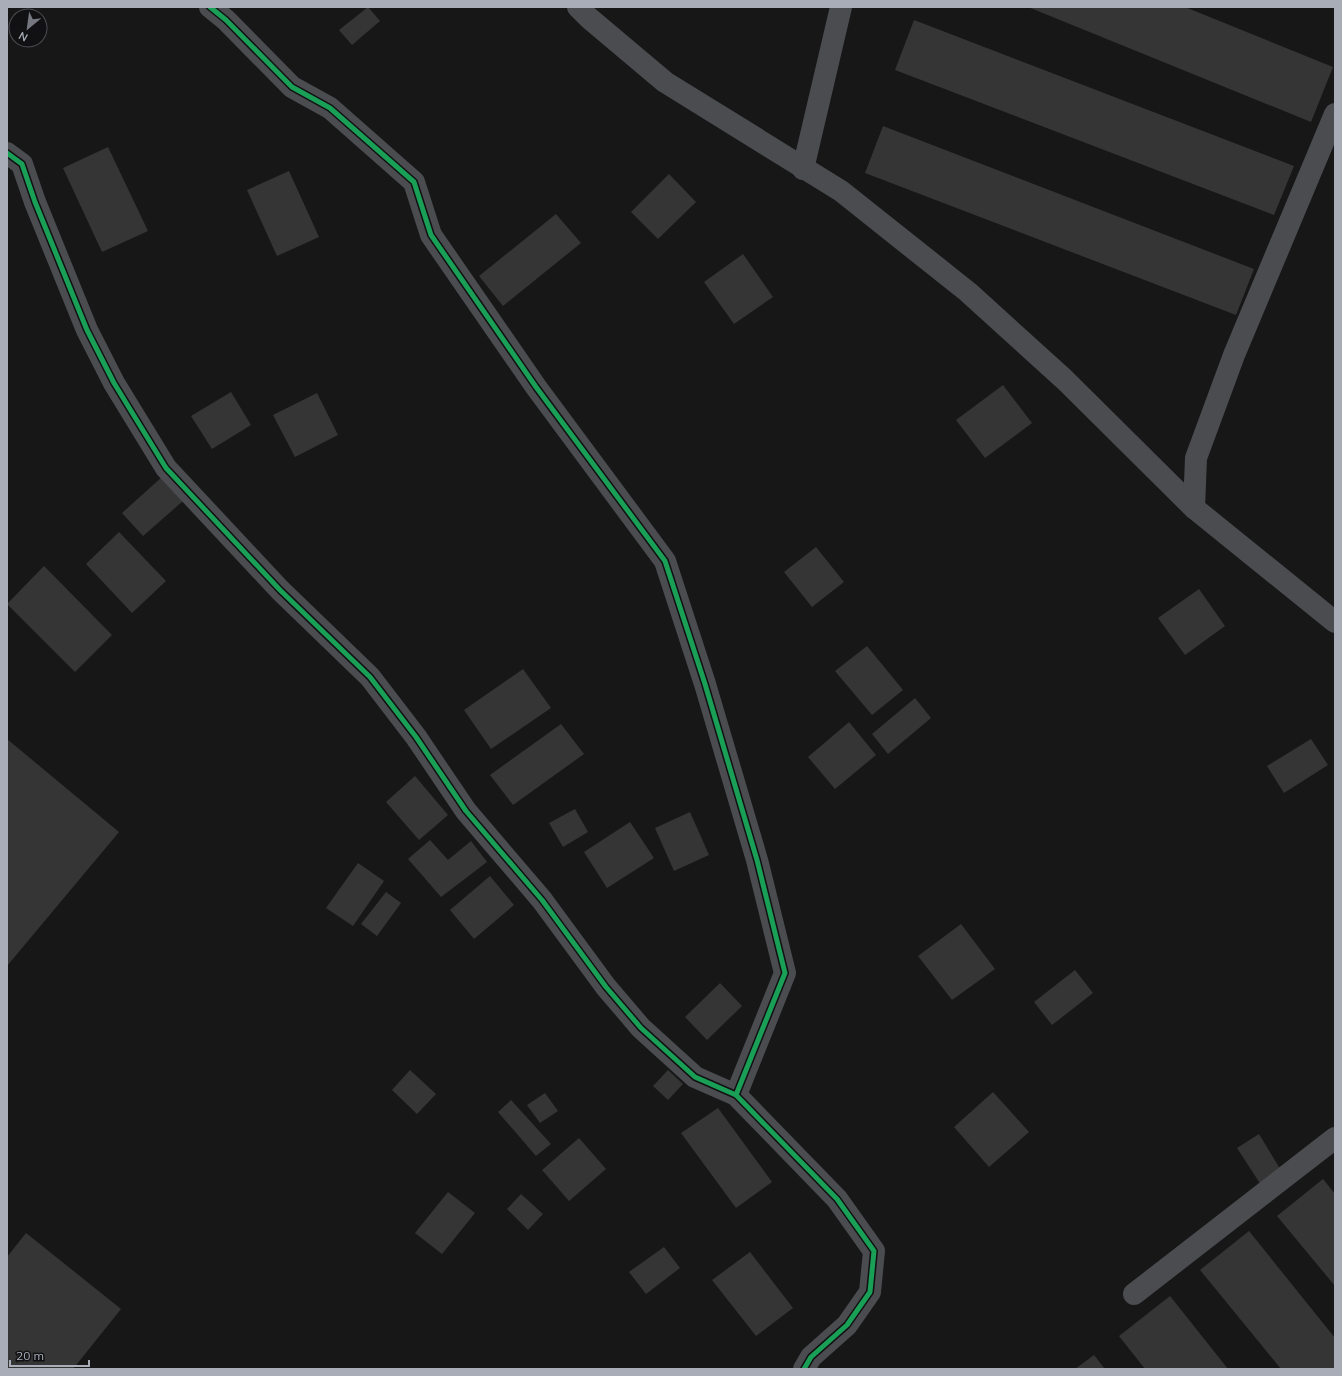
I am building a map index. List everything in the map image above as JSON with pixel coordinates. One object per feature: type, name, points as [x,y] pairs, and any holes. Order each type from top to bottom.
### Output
[{"type":"street","points":[[210,7],[226,20],[292,87],[330,108],[414,182],[431,235],[536,387],[665,561],[705,684],[757,860],[785,973],[736,1095]]},
{"type":"street","points":[[578,7],[665,82],[803,169],[841,191],[968,292],[1065,380],[1194,508],[1335,622]]},
{"type":"street","points":[[803,169],[841,7]]},
{"type":"street","points":[[1194,508],[1196,458],[1234,355],[1335,114]]},
{"type":"street","points":[[7,153],[22,164],[87,330],[114,383],[166,468],[280,590],[370,678],[416,737],[466,811],[542,900],[606,986],[641,1028],[695,1077],[736,1095],[837,1200],[874,1251],[870,1292],[847,1324],[811,1357],[804,1369]]},
{"type":"street","points":[[1134,1294],[1335,1138]]},
{"type":"building","points":[[368,7],[380,21],[352,45],[339,30]]},
{"type":"building","points":[[1028,7],[1185,7],[1333,67],[1311,122]]},
{"type":"building","points":[[914,20],[1294,166],[1274,215],[895,70]]},
{"type":"building","points":[[883,126],[1254,269],[1236,315],[865,173]]},
{"type":"building","points":[[108,147],[148,231],[102,252],[63,168]]},
{"type":"building","points":[[289,171],[319,237],[277,256],[247,190]]},
{"type":"building","points":[[669,174],[696,202],[658,239],[631,212]]},
{"type":"building","points":[[556,214],[581,243],[503,306],[479,276]]},
{"type":"building","points":[[743,254],[773,297],[734,324],[704,282]]},
{"type":"building","points":[[1003,385],[1032,423],[985,458],[956,420]]},
{"type":"building","points":[[231,392],[251,425],[212,449],[191,416]]},
{"type":"building","points":[[317,393],[338,435],[295,457],[273,415]]},
{"type":"building","points":[[162,477],[183,501],[143,536],[122,513]]},
{"type":"building","points":[[119,532],[166,581],[132,613],[86,564]]},
{"type":"building","points":[[816,547],[844,582],[812,607],[784,572]]},
{"type":"building","points":[[44,566],[112,635],[75,672],[7,604]]},
{"type":"building","points":[[1199,589],[1225,626],[1185,655],[1158,618]]},
{"type":"building","points":[[867,646],[903,690],[872,715],[835,671]]},
{"type":"building","points":[[523,669],[551,708],[491,749],[464,710]]},
{"type":"building","points":[[915,698],[931,718],[888,754],[872,734]]},
{"type":"building","points":[[849,722],[876,755],[835,789],[808,757]]},
{"type":"building","points":[[561,724],[584,754],[513,805],[490,775]]},
{"type":"building","points":[[7,739],[119,832],[7,966]]},
{"type":"building","points":[[1311,739],[1328,765],[1284,793],[1267,766]]},
{"type":"building","points":[[415,776],[448,815],[419,840],[386,802]]},
{"type":"building","points":[[575,809],[588,832],[563,847],[549,823]]},
{"type":"building","points":[[690,812],[709,855],[674,871],[655,828]]},
{"type":"building","points":[[630,822],[654,858],[607,888],[584,852]]},
{"type":"building","points":[[430,840],[448,860],[471,841],[487,862],[441,897],[408,859]]},
{"type":"building","points":[[358,863],[384,881],[353,926],[326,908]]},
{"type":"building","points":[[490,876],[514,905],[474,939],[450,910]]},
{"type":"building","points":[[386,892],[401,903],[377,936],[361,924]]},
{"type":"building","points":[[961,924],[995,969],[952,1000],[918,956]]},
{"type":"building","points":[[1075,970],[1093,993],[1052,1025],[1034,1002]]},
{"type":"building","points":[[720,983],[742,1006],[707,1040],[685,1017]]},
{"type":"building","points":[[410,1070],[436,1094],[417,1114],[392,1090]]},
{"type":"building","points":[[668,1070],[683,1084],[668,1100],[653,1086]]},
{"type":"building","points":[[993,1092],[1029,1132],[989,1167],[954,1127]]},
{"type":"building","points":[[545,1093],[558,1111],[540,1123],[527,1105]]},
{"type":"building","points":[[511,1100],[551,1144],[536,1156],[498,1112]]},
{"type":"building","points":[[718,1108],[772,1182],[736,1208],[681,1133]]},
{"type":"building","points":[[1259,1134],[1282,1172],[1261,1185],[1237,1148]]},
{"type":"building","points":[[579,1138],[606,1169],[569,1201],[542,1170]]},
{"type":"building","points":[[1323,1179],[1335,1194],[1335,1286],[1277,1216]]},
{"type":"building","points":[[448,1192],[475,1213],[442,1254],[415,1233]]},
{"type":"building","points":[[521,1194],[543,1214],[528,1230],[507,1209]]},
{"type":"building","points":[[1249,1231],[1335,1338],[1335,1369],[1281,1369],[1200,1270]]},
{"type":"building","points":[[26,1233],[121,1309],[73,1369],[7,1369],[7,1257]]},
{"type":"building","points":[[664,1247],[680,1268],[646,1294],[629,1272]]},
{"type":"building","points":[[750,1252],[793,1308],[756,1336],[712,1280]]},
{"type":"building","points":[[1170,1296],[1228,1369],[1145,1369],[1119,1336]]},
{"type":"building","points":[[1094,1355],[1105,1369],[1075,1369]]},
{"type":"cycle path","points":[[210,7],[226,20],[292,87],[330,108],[414,182],[431,235],[536,387],[665,561],[705,684],[757,860],[785,973],[736,1095]]},
{"type":"cycle path","points":[[7,153],[22,164],[35,202],[87,330],[114,383],[166,468],[280,590],[370,677],[416,737],[466,811],[542,900],[606,987],[641,1028],[695,1077],[736,1095],[837,1199],[874,1251],[870,1292],[847,1325],[811,1357],[804,1369]]}]
